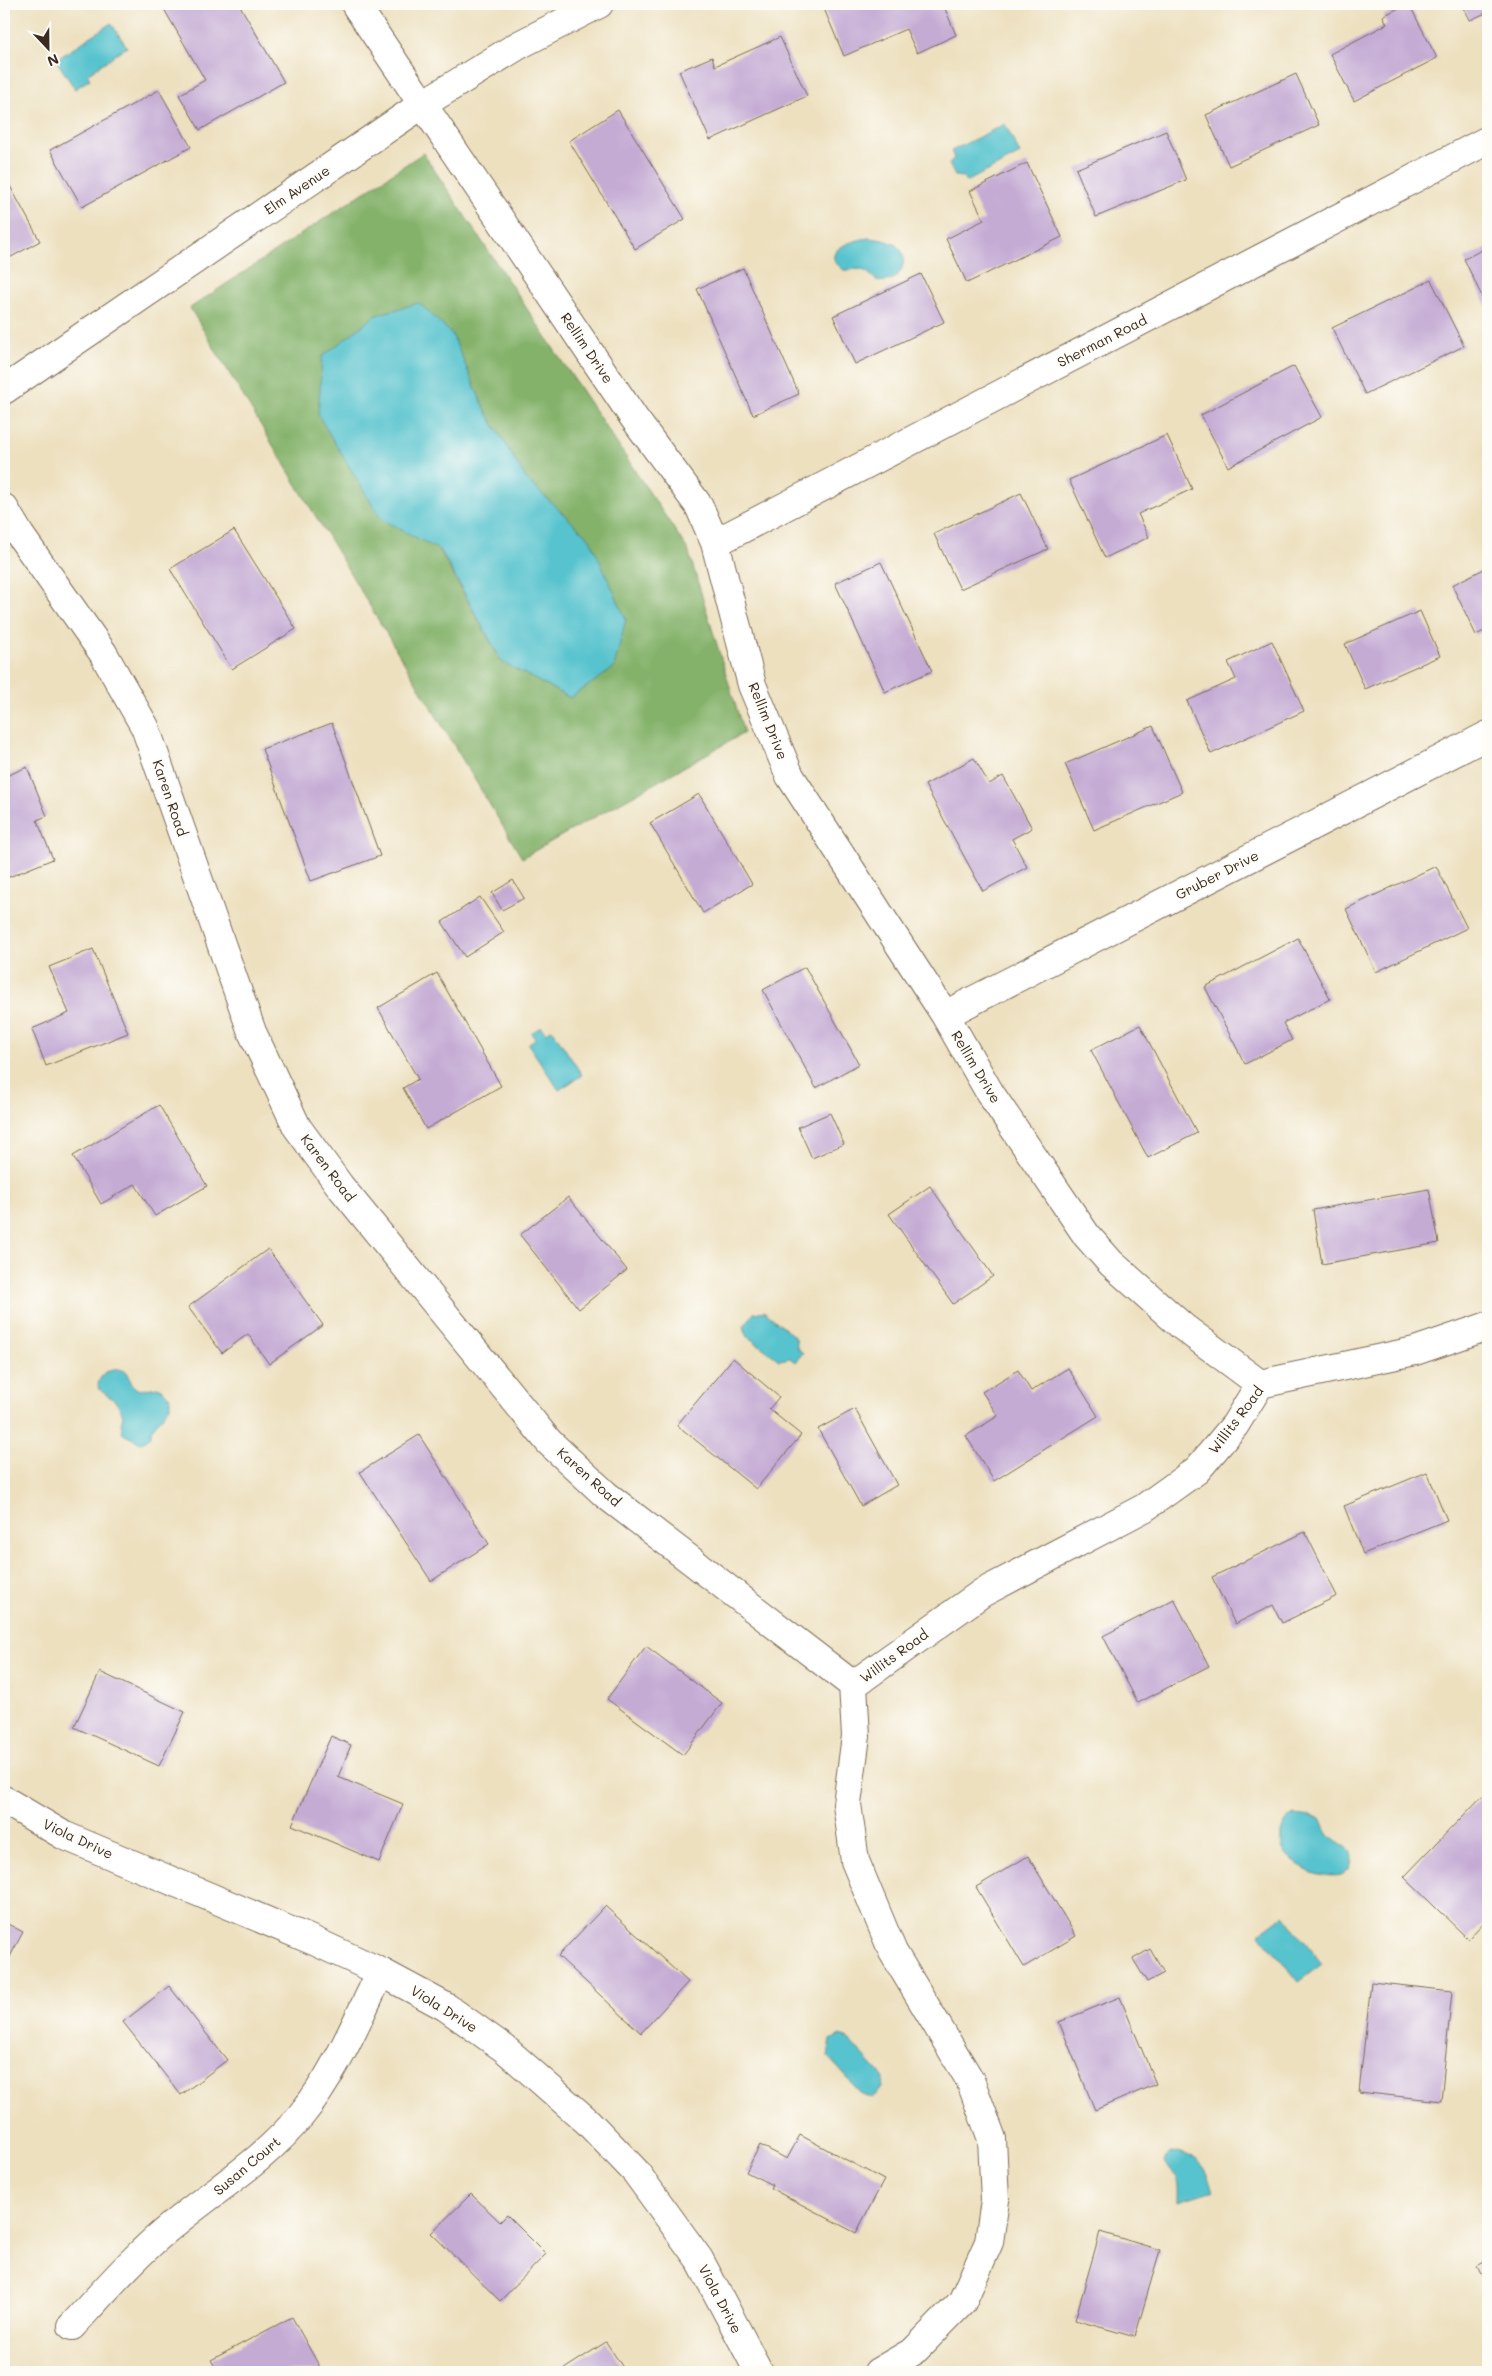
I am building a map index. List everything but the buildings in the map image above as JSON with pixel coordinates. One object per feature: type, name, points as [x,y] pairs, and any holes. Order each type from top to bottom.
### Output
[{"type":"street","name":"Rellim Drive","points":[[355,4],[634,418],[700,506],[715,542],[752,685],[790,776],[945,1015],[990,1092],[1087,1236],[1111,1263],[1183,1327],[1260,1384]]},
{"type":"street","name":"Elm Avenue","points":[[4,390],[423,104],[520,45],[599,4]]},
{"type":"street","name":"Sherman Road","points":[[715,542],[1488,140]]},
{"type":"street","name":"Karen Road","points":[[4,508],[20,535],[103,653],[145,727],[252,1032],[298,1127],[340,1186],[550,1442],[606,1495],[853,1685]]},
{"type":"street","name":"Gruber Drive","points":[[945,1015],[1488,735]]},
{"type":"street","name":"Willits Road","points":[[878,2372],[914,2351],[962,2302],[989,2242],[995,2200],[992,2139],[970,2080],[893,1952],[855,1861],[847,1804],[856,1736],[853,1685],[982,1593],[1144,1508],[1197,1470],[1235,1425],[1260,1384],[1415,1351],[1488,1326]]},
{"type":"street","name":"Viola Drive","points":[[4,1800],[63,1835],[314,1940],[381,1972],[454,2012],[505,2050],[588,2122],[635,2172],[699,2259],[759,2372]]},
{"type":"street","name":"Susan Court","points":[[72,2326],[152,2243],[176,2222],[233,2180],[291,2127],[326,2080],[381,1972]]},
{"type":"green space","points":[[423,153],[688,550],[744,733],[522,858],[190,308]],"holes":[[[452,334],[484,408],[527,480],[590,539],[502,662],[440,551]]]},
{"type":"water","points":[[111,23],[127,47],[87,74],[90,79],[75,89],[56,60]]},
{"type":"water","points":[[1005,124],[1020,154],[966,182],[963,177],[955,176],[949,164],[954,158],[951,151]]},
{"type":"water","points":[[869,238],[883,240],[896,245],[903,255],[904,260],[901,271],[893,279],[883,282],[879,281],[863,270],[844,270],[836,263],[835,252],[840,248],[854,241]]},
{"type":"water","points":[[419,303],[452,334],[484,408],[527,480],[590,539],[626,619],[614,668],[570,698],[502,662],[441,551],[381,519],[318,415],[322,357],[376,315]]},
{"type":"water","points":[[541,1027],[546,1033],[552,1029],[582,1075],[559,1090],[528,1044],[535,1039],[531,1033]]},
{"type":"water","points":[[764,1311],[796,1338],[797,1348],[803,1353],[795,1362],[790,1358],[779,1360],[747,1336],[744,1326],[754,1313]]},
{"type":"water","points":[[119,1369],[126,1372],[133,1386],[139,1390],[158,1387],[170,1396],[170,1407],[151,1430],[151,1436],[141,1443],[123,1434],[121,1423],[123,1415],[117,1403],[102,1392],[98,1386],[105,1372]]},
{"type":"water","points":[[1294,1815],[1321,1818],[1330,1835],[1347,1848],[1352,1855],[1350,1868],[1345,1873],[1328,1876],[1306,1869],[1289,1858],[1282,1847],[1281,1835],[1285,1823]]},
{"type":"water","points":[[1284,1915],[1322,1964],[1298,1982],[1260,1933]]},
{"type":"water","points":[[840,2035],[846,2037],[884,2078],[883,2088],[872,2098],[862,2094],[828,2057],[831,2040]]},
{"type":"water","points":[[1177,2152],[1191,2157],[1201,2165],[1208,2176],[1213,2190],[1179,2201],[1177,2178],[1164,2162],[1168,2154]]}]
